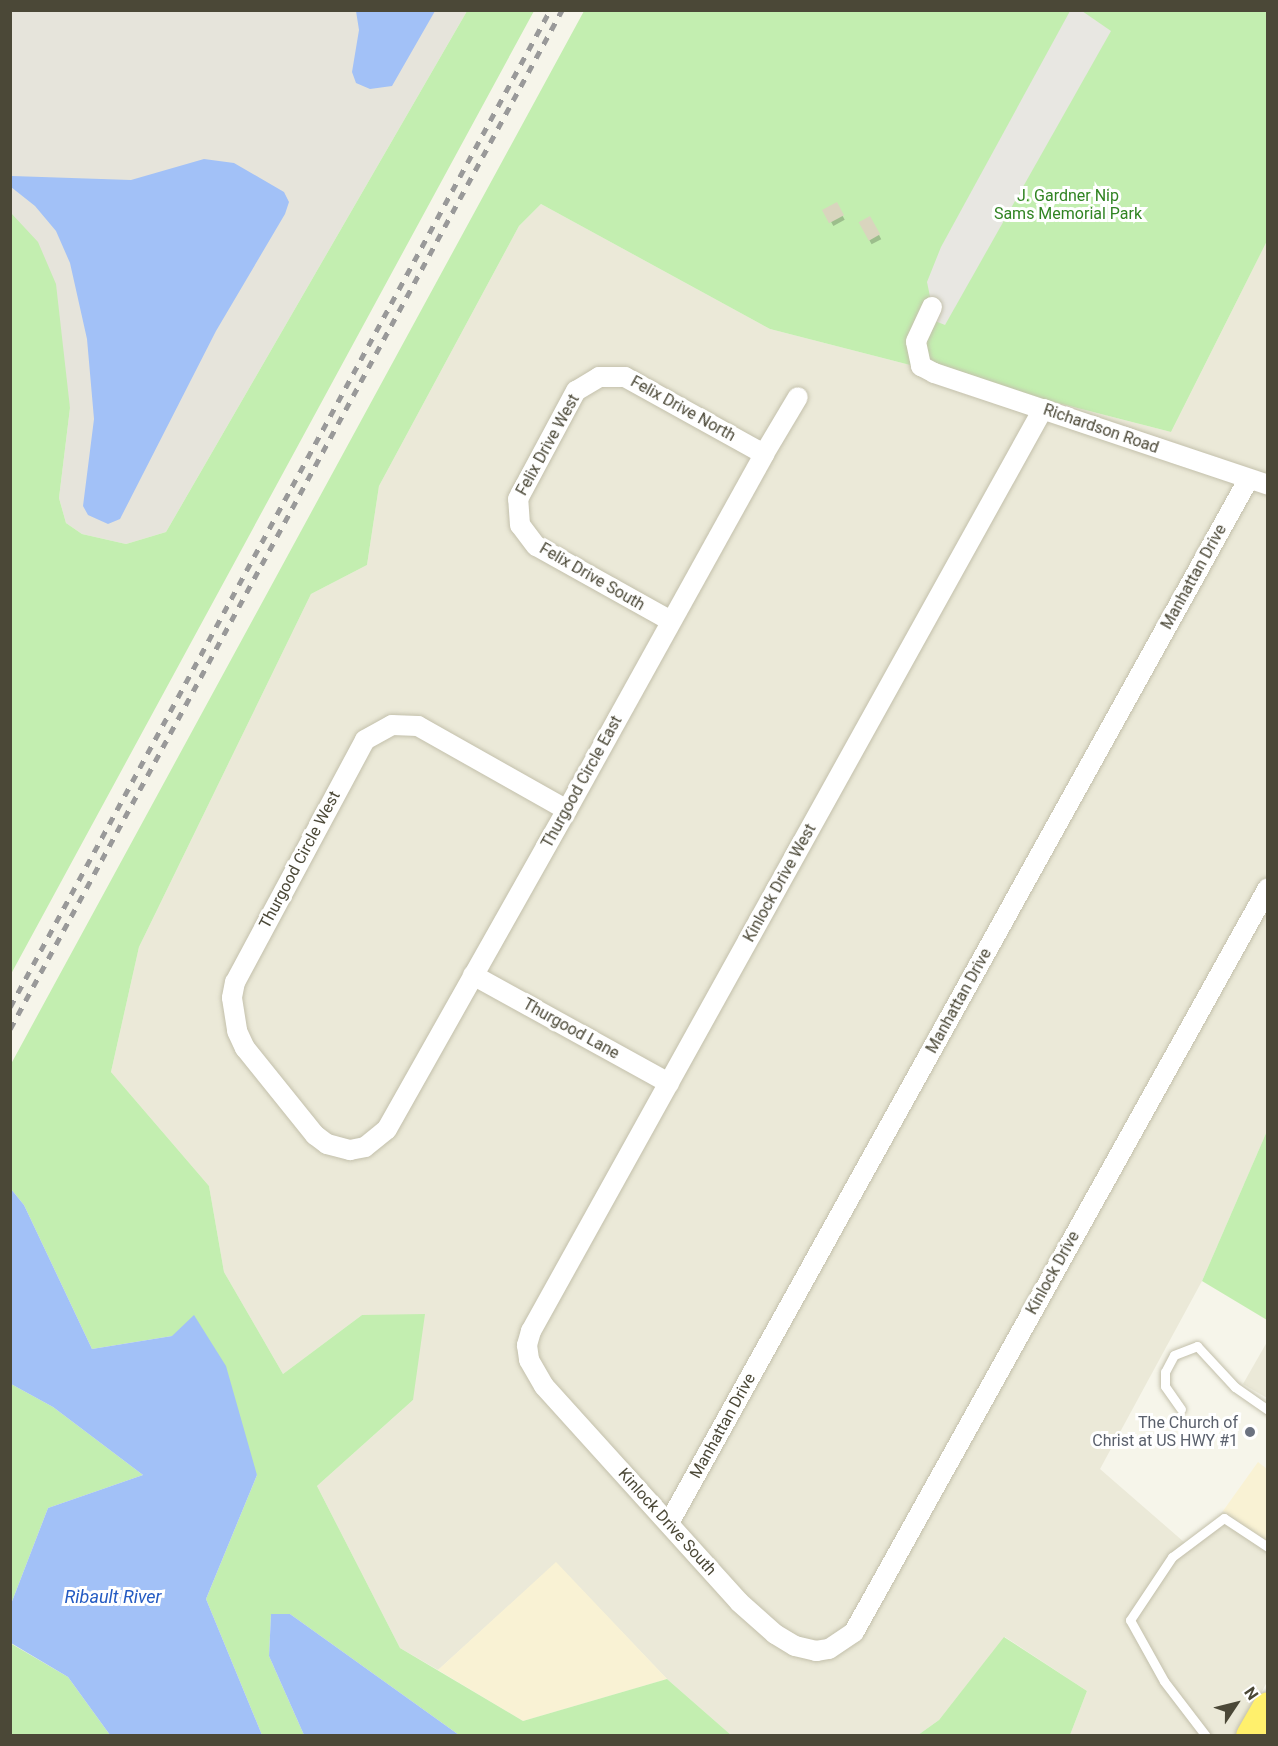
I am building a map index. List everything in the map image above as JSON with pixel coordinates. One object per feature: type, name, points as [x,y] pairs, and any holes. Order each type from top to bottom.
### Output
[{"type":"highway","points":[[1252,1736],[1268,1708]]},
{"type":"street","name":"Richardson Road","points":[[932,307],[916,342],[921,366],[934,374],[1268,485]]},
{"type":"street","name":"Felix Drive North","points":[[599,377],[625,376],[764,454]]},
{"type":"street","name":"Felix Drive West","points":[[520,525],[516,512],[523,489],[576,391],[599,377]]},
{"type":"street","name":"Thurgood Circle East","points":[[350,1150],[365,1147],[387,1129],[567,810],[670,621],[798,397]]},
{"type":"street","name":"Kinlock Drive West","points":[[529,1360],[531,1330],[1043,409]]},
{"type":"street","name":"Manhattan Drive","points":[[669,1523],[1248,480]]},
{"type":"street","name":"Felix Drive South","points":[[520,525],[536,546],[670,621]]},
{"type":"street","name":"Thurgood Circle West","points":[[350,1150],[327,1144],[315,1135],[246,1048],[232,1012],[235,982],[365,740],[392,725],[418,726],[567,810]]},
{"type":"street","name":"Kinlock Drive","points":[[829,1649],[854,1632],[1268,888]]},
{"type":"street","name":"Thurgood Lane","points":[[473,975],[669,1083]]},
{"type":"street","name":"Kinlock Drive South","points":[[529,1360],[544,1386],[739,1602],[775,1634],[795,1646],[816,1651],[829,1649]]},
{"type":"lane","points":[[1181,1409],[1165,1386],[1165,1372],[1174,1355],[1197,1346],[1234,1387],[1268,1410]]},
{"type":"lane","points":[[1206,1736],[1164,1682],[1130,1620],[1172,1557],[1224,1518],[1268,1547]]},
{"type":"shaded area","points":[[11,11],[467,11],[166,532],[126,544],[82,534],[66,523],[59,498],[70,408],[11,213]]},
{"type":"shaded area","points":[[1070,11],[1082,11],[1111,31],[945,325],[935,321],[927,282],[941,247]]},
{"type":"shaded area","points":[[541,204],[770,329],[1171,432],[1267,241],[1267,1131],[1202,1281],[1100,1469],[1192,1549],[1223,1511],[1267,1541],[1267,1682],[1238,1735],[1070,1735],[1087,1691],[1005,1637],[939,1720],[918,1735],[731,1735],[667,1679],[556,1563],[438,1670],[400,1648],[317,1486],[413,1400],[362,1315],[283,1374],[224,1272],[209,1186],[111,1072],[139,947],[311,594],[367,565],[379,486],[519,226]]},
{"type":"shaded area","points":[[1267,1342],[1267,1398],[1243,1384]]},
{"type":"shaded area","points":[[1258,1462],[1267,1469],[1267,1541],[1223,1511]]},
{"type":"shaded area","points":[[556,1562],[667,1679],[523,1721],[438,1670]]},
{"type":"green space","points":[[467,11],[534,11],[11,974],[11,213],[38,242],[56,284],[70,408],[59,498],[66,523],[82,534],[126,544],[166,532]]},
{"type":"green space","name":"J. Gardner Nip Sams Memorial Park","points":[[584,11],[1267,11],[1267,241],[1171,432],[770,329],[541,204],[519,226],[379,486],[367,565],[311,594],[139,947],[111,1072],[209,1186],[224,1272],[283,1374],[362,1315],[425,1314],[413,1400],[317,1486],[400,1648],[523,1721],[667,1679],[731,1735],[459,1735],[290,1614],[271,1614],[269,1656],[304,1735],[262,1735],[206,1599],[257,1475],[172,1336],[92,1349],[24,1205],[11,1189],[11,1064]]},
{"type":"green space","points":[[1267,1131],[1267,1320],[1202,1281]]},
{"type":"green space","points":[[11,1384],[53,1407],[143,1475],[48,1508],[11,1604]]},
{"type":"green space","points":[[1004,1637],[1087,1691],[1070,1735],[918,1735],[939,1720]]},
{"type":"green space","points":[[10,1643],[68,1677],[110,1735],[11,1735]]},
{"type":"water","points":[[356,11],[435,11],[392,86],[370,89],[356,83],[352,72],[359,30]]},
{"type":"water","points":[[204,159],[234,163],[284,192],[289,202],[285,214],[216,331],[120,519],[108,524],[88,515],[83,506],[94,419],[87,339],[70,263],[56,231],[35,206],[11,187],[12,176],[131,180]]},
{"type":"water","name":"Ribault River","points":[[11,1189],[24,1205],[92,1349],[172,1336],[194,1315],[226,1366],[257,1475],[206,1599],[262,1735],[110,1735],[68,1677],[11,1643],[11,1604],[48,1508],[143,1475],[53,1407],[11,1384]]},
{"type":"water","points":[[271,1614],[290,1614],[459,1735],[304,1735],[269,1656]]},
{"type":"building","points":[[837,202],[844,215],[829,223],[822,210]]},
{"type":"building","points":[[870,216],[880,234],[869,241],[859,222]]},
{"type":"railway","points":[[10,1007],[550,10]]},
{"type":"railway","points":[[10,1029],[562,10]]},
{"type":"place","name":"The Church of Christ at US HWY #1","points":[[1250,1432]]}]
